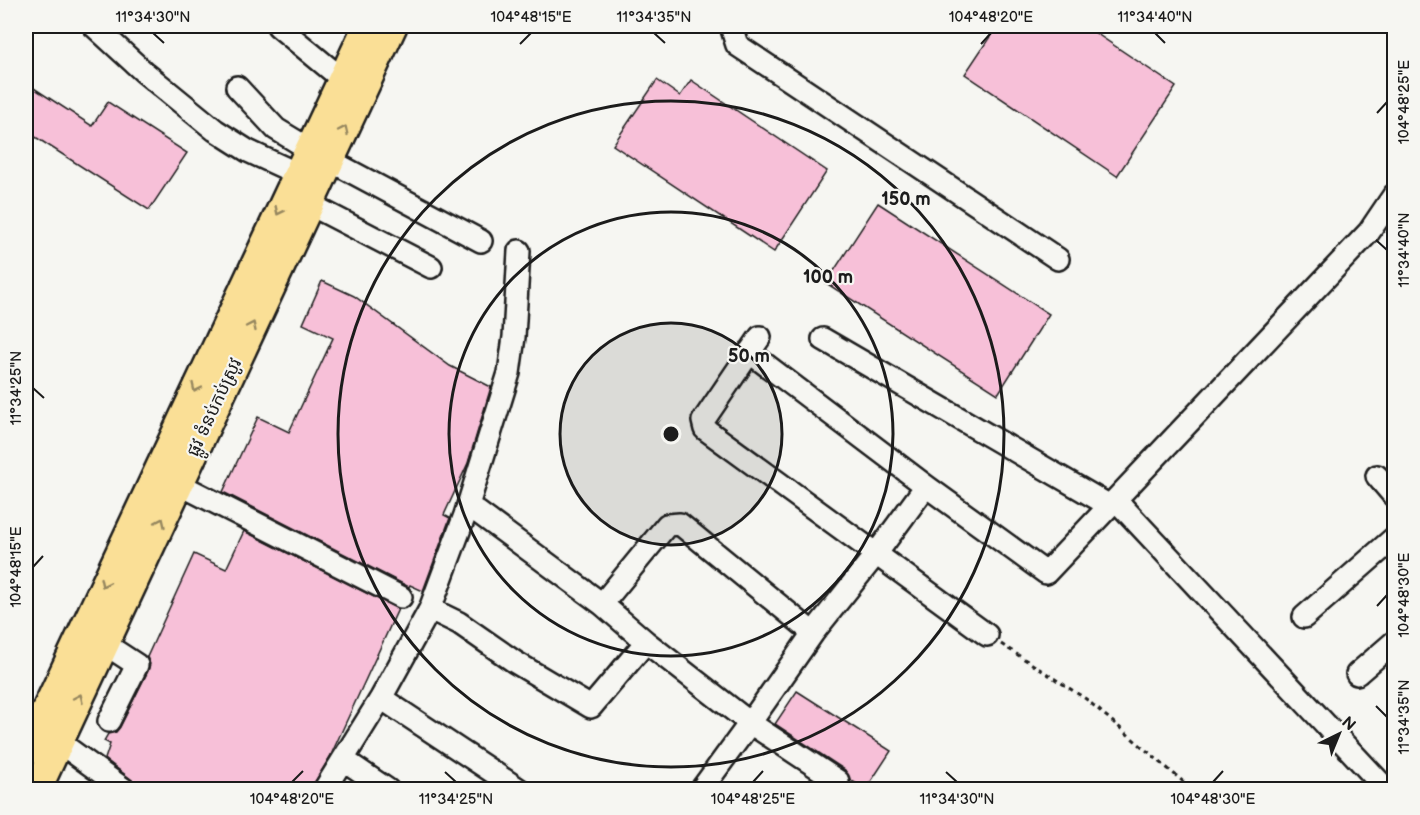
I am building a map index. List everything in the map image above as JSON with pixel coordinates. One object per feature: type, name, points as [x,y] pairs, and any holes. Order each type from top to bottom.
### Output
[{"type":"main road","name":"ផ្លូវ ទំនប់កប់ស្រូវ","points":[[26,752],[48,735],[105,644],[309,204],[319,154],[342,79],[367,26]]},
{"type":"main road","name":"ផ្លូវ ទំនប់កប់ស្រូវ","points":[[37,789],[48,735],[298,174],[319,154],[393,26]]},
{"type":"street","points":[[94,26],[144,72],[215,130],[248,151],[298,174]]},
{"type":"street","points":[[278,26],[342,79]]},
{"type":"street","points":[[731,26],[737,45],[1058,259]]},
{"type":"street","points":[[237,87],[276,129],[481,240]]},
{"type":"street","points":[[987,635],[705,429],[703,421],[754,345],[926,486],[1046,573],[1369,232],[1395,195]]},
{"type":"street","points":[[309,204],[431,267]]},
{"type":"street","points":[[324,789],[381,698],[430,609],[468,505],[509,372],[514,337],[519,251]]},
{"type":"street","points":[[823,339],[1113,503],[1387,789]]},
{"type":"street","points":[[1377,476],[1395,496]]},
{"type":"street","points":[[179,484],[401,597]]},
{"type":"street","points":[[701,789],[813,633],[876,554],[926,486]]},
{"type":"street","points":[[468,505],[602,604],[646,642],[750,723],[838,781]]},
{"type":"street","points":[[602,604],[667,525],[680,524],[813,633]]},
{"type":"street","points":[[1304,617],[1395,538]]},
{"type":"street","points":[[430,609],[459,623],[515,662],[591,708],[646,642]]},
{"type":"street","points":[[1357,674],[1395,642]]},
{"type":"street","points":[[105,644],[137,665],[109,721]]},
{"type":"street","points":[[381,698],[520,789]]},
{"type":"street","points":[[48,735],[125,789]]},
{"type":"street","points":[[344,760],[388,789]]},
{"type":"path","points":[[987,635],[1086,699],[1193,789]]},
{"type":"building","points":[[997,26],[1085,26],[1176,87],[1117,176],[965,74]]},
{"type":"building","points":[[657,80],[680,96],[691,80],[827,171],[774,252],[613,145]]},
{"type":"building","points":[[26,83],[92,126],[108,102],[187,153],[149,210],[26,131]]},
{"type":"building","points":[[878,203],[1049,314],[998,394],[826,283]]},
{"type":"building","points":[[322,281],[354,296],[450,366],[491,387],[468,463],[444,515],[450,518],[423,591],[410,585],[409,587],[223,492],[258,417],[289,432],[333,338],[303,324]]},
{"type":"building","points":[[244,531],[398,609],[330,757],[311,789],[142,789],[105,759],[110,744],[104,741],[108,734],[116,732],[120,727],[148,671],[150,664],[147,657],[194,554],[226,569]]},
{"type":"building","points":[[797,691],[891,751],[866,789],[850,780],[845,770],[775,724]]}]
